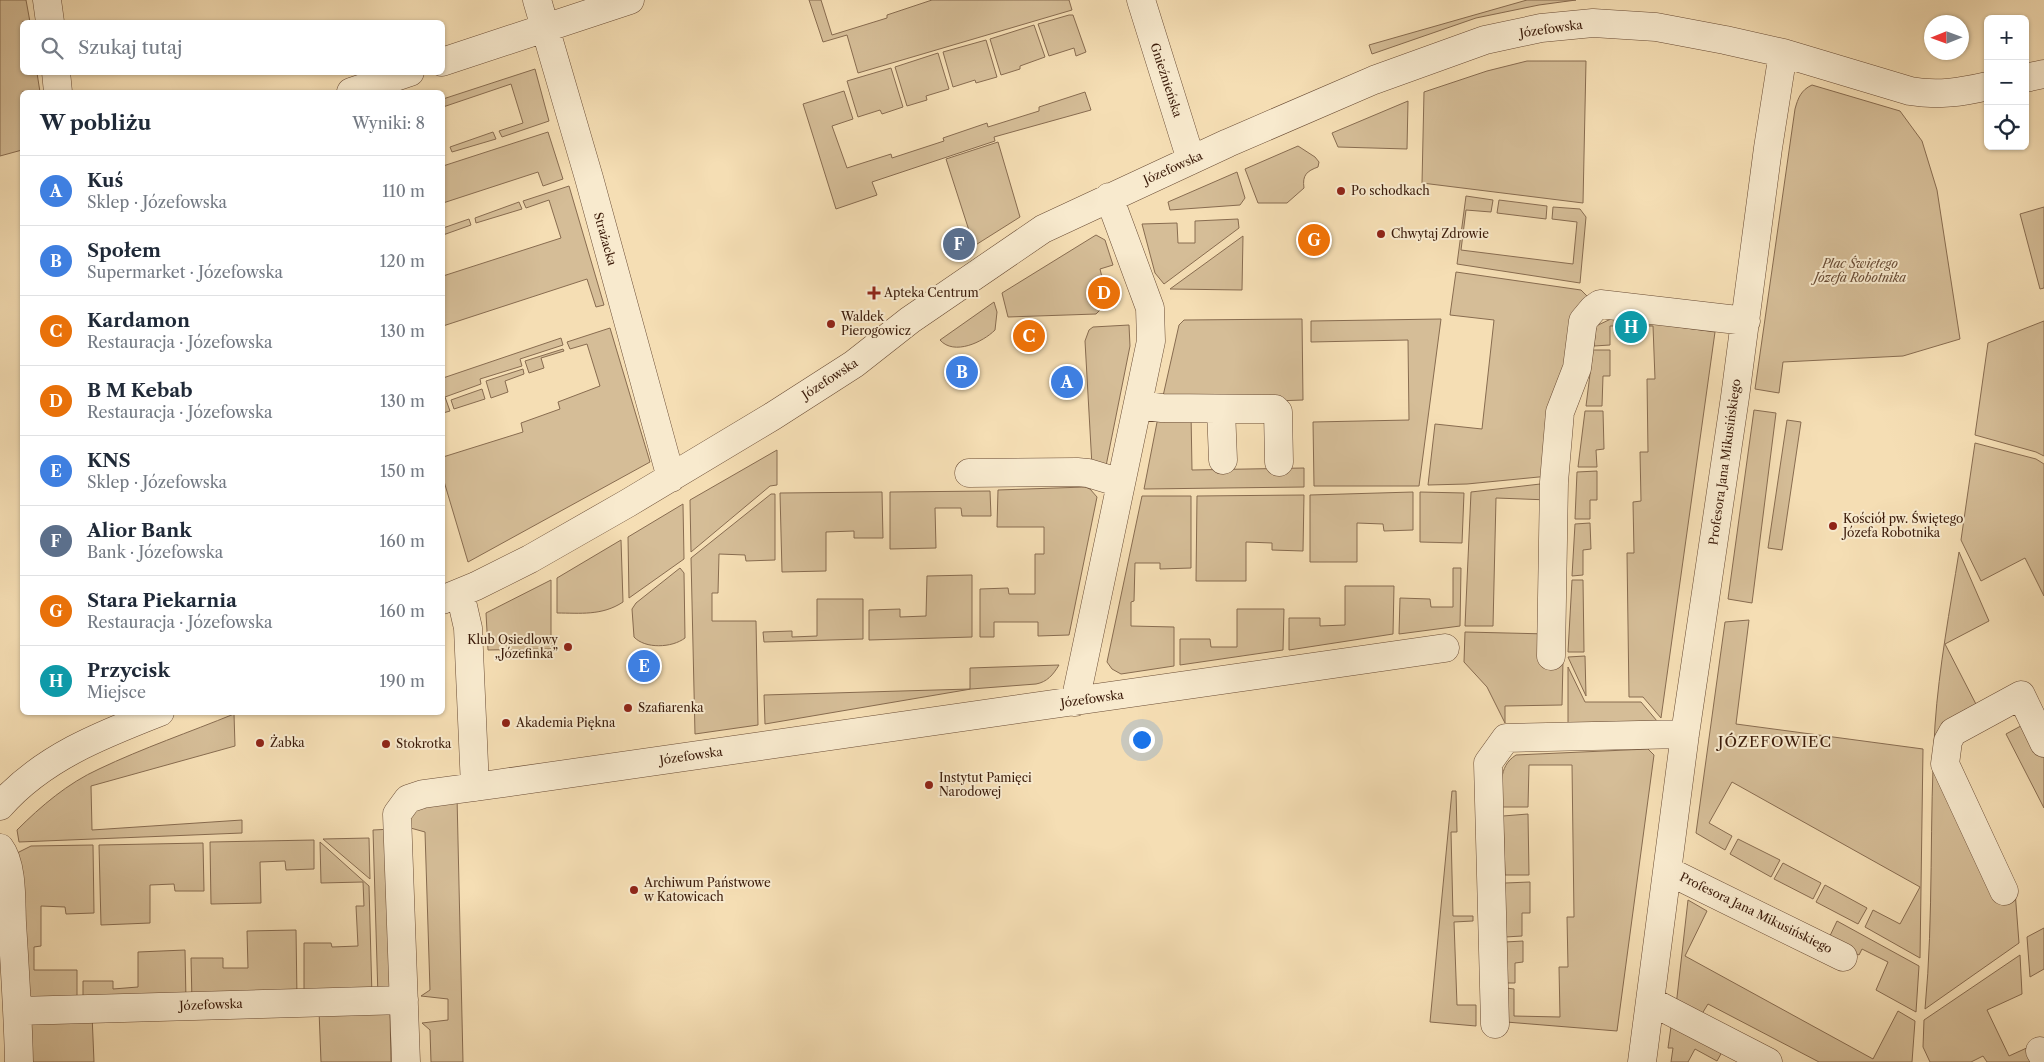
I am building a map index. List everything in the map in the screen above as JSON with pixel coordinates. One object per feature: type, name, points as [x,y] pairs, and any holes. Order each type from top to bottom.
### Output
[{"type":"street","points":[[48,0],[50,20]]},
{"type":"street","name":"Strażacka","points":[[537,0],[671,478]]},
{"type":"street","points":[[445,61],[630,0]]},
{"type":"street","name":"Gnieźnieńska","points":[[1141,0],[1191,160]]},
{"type":"street","name":"Józefowska","points":[[451,597],[530,559],[671,478],[854,364],[910,320],[1043,229],[1191,160],[1374,80],[1485,40],[1540,28],[1593,23],[1656,27],[1726,40],[1783,54],[1895,88],[1929,95],[1984,87]]},
{"type":"street","name":"Profesora Jana Mikusińskiego","points":[[1642,1062],[1685,734],[1783,54]]},
{"type":"street","points":[[56,75],[58,90]]},
{"type":"street","points":[[357,90],[401,75]]},
{"type":"street","points":[[1075,702],[1151,342],[1150,308],[1109,197]]},
{"type":"street","points":[[1552,656],[1554,482],[1560,412],[1577,368],[1583,321],[1600,304],[1746,321]]},
{"type":"street","points":[[1138,404],[1162,408],[1275,408],[1278,412],[1279,462]]},
{"type":"street","points":[[1222,408],[1223,460]]},
{"type":"street","points":[[968,473],[1077,472],[1088,473],[1121,483]]},
{"type":"street","points":[[451,597],[468,628],[475,787]]},
{"type":"street","name":"Józefowska","points":[[406,1062],[397,814],[408,799],[423,794],[1445,648]]},
{"type":"street","points":[[2004,891],[1945,764],[1948,741],[1953,732],[2020,695],[2044,743]]},
{"type":"street","points":[[0,806],[32,775],[83,744],[148,715]]},
{"type":"street","points":[[1495,1024],[1488,763],[1506,738],[1685,734]]},
{"type":"street","points":[[0,848],[5,855],[9,878],[18,1011],[19,1062]]},
{"type":"street","name":"Profesora Jana Mikusińskiego","points":[[1668,870],[1843,956]]},
{"type":"street","name":"Józefowska","points":[[18,1011],[404,1000]]},
{"type":"street","points":[[1650,1001],[1768,1062]]},
{"type":"green space","points":[[0,0],[26,0],[30,20],[20,20],[20,75],[37,75],[40,90],[20,90],[20,151],[0,156]]},
{"type":"green space","points":[[809,0],[821,0],[832,35],[887,18],[887,15],[932,0],[1069,0],[1072,10],[858,73],[847,35],[823,42]]},
{"type":"green space","points":[[1527,0],[1576,0],[1539,5],[1476,18],[1372,54],[1369,45]]},
{"type":"green space","points":[[1073,15],[1086,52],[1076,56],[1074,48],[1049,56],[1038,24]]},
{"type":"green space","points":[[1034,25],[1045,57],[1020,66],[1020,69],[1001,75],[990,39]]},
{"type":"green space","points":[[986,40],[997,77],[976,83],[975,80],[953,87],[943,52]]},
{"type":"green space","points":[[938,53],[949,89],[926,96],[927,100],[907,106],[895,67]]},
{"type":"green space","points":[[1527,61],[1586,61],[1583,203],[1422,183],[1424,92],[1487,71]]},
{"type":"green space","points":[[891,68],[903,107],[882,114],[880,110],[858,117],[847,81]]},
{"type":"green space","points":[[535,69],[549,121],[502,137],[499,131],[523,123],[511,84],[445,106],[445,98]]},
{"type":"green space","name":"Plac Świętego Józefa Robotnika","points":[[1812,85],[1900,111],[1922,141],[1937,190],[1960,339],[1903,356],[1783,362],[1779,393],[1755,389],[1795,109],[1800,95]]},
{"type":"green space","points":[[844,91],[853,119],[832,126],[847,168],[891,154],[892,158],[944,141],[943,138],[987,123],[988,127],[1039,111],[1039,107],[1085,92],[1091,110],[994,137],[995,141],[872,182],[877,195],[836,209],[803,104]]},
{"type":"green space","points":[[1408,101],[1407,149],[1338,147],[1332,133]]},
{"type":"green space","points":[[493,132],[496,139],[452,152],[450,147]]},
{"type":"green space","points":[[548,132],[563,179],[543,186],[538,172],[445,202],[445,165]]},
{"type":"green space","points":[[998,142],[1020,217],[974,246],[946,159]]},
{"type":"green space","points":[[1298,146],[1315,157],[1319,162],[1318,167],[1306,174],[1304,188],[1287,203],[1258,203],[1245,169]]},
{"type":"green space","points":[[1237,172],[1245,198],[1240,205],[1170,210],[1168,202]]},
{"type":"green space","points":[[569,186],[604,305],[596,307],[587,279],[445,325],[445,275],[561,238],[549,200],[526,208],[523,201]]},
{"type":"green space","points":[[1466,196],[1493,200],[1491,212],[1466,210],[1461,250],[1573,264],[1577,222],[1552,219],[1553,207],[1580,209],[1586,217],[1580,283],[1457,264]]},
{"type":"green space","points":[[1499,200],[1547,206],[1546,219],[1497,213]]},
{"type":"green space","points":[[519,202],[522,209],[476,223],[475,218]]},
{"type":"green space","points":[[2044,207],[2044,288],[2040,289],[2020,214]]},
{"type":"green space","points":[[469,219],[471,225],[445,234],[445,227]]},
{"type":"green space","points":[[1238,219],[1239,228],[1164,284],[1155,273],[1142,224],[1177,223],[1178,243],[1195,243],[1195,221]]},
{"type":"green space","points":[[1096,235],[1105,240],[1113,265],[1100,269],[1103,281],[1093,284],[1098,303],[1111,299],[1096,314],[1008,317],[1002,293]]},
{"type":"green space","points":[[1243,236],[1242,290],[1170,289]]},
{"type":"green space","points":[[1456,272],[1581,290],[1595,304],[1549,476],[1467,484],[1428,485],[1435,424],[1482,429],[1494,320],[1450,315]]},
{"type":"green space","points":[[994,302],[997,312],[995,330],[990,335],[976,343],[960,347],[946,345],[940,340]]},
{"type":"green space","points":[[1613,318],[1715,332],[1661,718],[1643,697],[1629,697],[1627,553],[1634,553],[1633,502],[1641,501],[1640,452],[1648,452],[1647,379],[1655,379],[1653,326],[1610,326],[1610,345],[1594,346],[1596,326]]},
{"type":"green space","points":[[1302,319],[1303,400],[1161,405],[1179,325],[1184,320]]},
{"type":"green space","points":[[1441,319],[1419,486],[1314,486],[1313,422],[1409,420],[1408,340],[1311,342],[1311,321]]},
{"type":"green space","points":[[2044,321],[2044,456],[1975,435],[1988,343]]},
{"type":"green space","points":[[1129,325],[1130,346],[1106,466],[1092,466],[1085,341],[1089,330],[1093,327]]},
{"type":"green space","points":[[610,328],[650,462],[468,562],[445,485],[445,456],[523,432],[521,423],[560,409],[558,402],[600,386],[587,344],[570,349],[567,342]]},
{"type":"green space","points":[[561,338],[563,345],[520,359],[522,366],[480,379],[481,384],[445,397],[445,377]]},
{"type":"green space","points":[[563,349],[564,351],[541,358],[544,368],[529,373],[525,361]]},
{"type":"green space","points":[[1593,350],[1610,350],[1610,376],[1603,376],[1602,406],[1586,406]]},
{"type":"green space","points":[[523,369],[524,374],[505,381],[508,392],[491,398],[486,381]]},
{"type":"green space","points":[[482,389],[485,399],[454,409],[451,400]]},
{"type":"green space","points":[[445,397],[450,411],[445,412]]},
{"type":"green space","points":[[1754,410],[1776,413],[1752,603],[1728,599]]},
{"type":"green space","points":[[1585,411],[1603,411],[1604,449],[1596,450],[1597,467],[1578,467]]},
{"type":"green space","points":[[1159,412],[1191,413],[1192,470],[1304,468],[1304,487],[1144,489]]},
{"type":"green space","points":[[1787,420],[1801,422],[1782,550],[1768,548]]},
{"type":"green space","points":[[1975,443],[2036,459],[2044,464],[2044,596],[2025,558],[1981,581],[1961,540]]},
{"type":"green space","points":[[777,450],[777,485],[770,486],[691,552],[690,500]]},
{"type":"green space","points":[[1597,471],[1597,500],[1590,500],[1590,519],[1575,519],[1577,472]]},
{"type":"green space","points":[[1549,483],[1549,500],[1496,498],[1493,626],[1465,626],[1471,492]]},
{"type":"green space","points":[[1085,487],[1090,489],[1097,497],[1069,635],[1038,636],[1038,622],[994,622],[994,637],[980,637],[980,589],[1008,588],[1009,594],[1035,594],[1035,554],[1044,554],[1044,527],[997,527],[998,490]]},
{"type":"green space","points":[[990,491],[991,516],[962,516],[961,508],[935,508],[936,548],[890,549],[890,492]]},
{"type":"green space","points":[[882,492],[883,538],[854,538],[854,531],[826,532],[826,571],[782,572],[780,493]]},
{"type":"green space","points":[[1413,492],[1413,530],[1384,531],[1383,524],[1357,523],[1357,562],[1310,562],[1310,495]]},
{"type":"green space","points":[[1420,492],[1464,493],[1462,543],[1420,542]]},
{"type":"green space","points":[[771,494],[775,494],[775,560],[746,561],[745,555],[719,554],[718,593],[712,593],[712,621],[756,621],[758,725],[695,734],[691,558]]},
{"type":"green space","points":[[1304,495],[1303,551],[1272,550],[1272,543],[1246,542],[1246,581],[1196,581],[1197,496]]},
{"type":"green space","points":[[1142,496],[1191,496],[1191,568],[1160,569],[1160,563],[1135,563],[1134,601],[1131,602],[1131,626],[1174,627],[1174,666],[1121,674],[1112,669],[1107,662]]},
{"type":"green space","points":[[683,504],[684,559],[629,598],[628,537]]},
{"type":"green space","points":[[1590,523],[1591,549],[1583,550],[1583,575],[1572,576],[1575,524]]},
{"type":"green space","points":[[621,540],[623,602],[599,612],[557,613],[557,578]]},
{"type":"green space","points":[[1959,552],[1989,621],[1945,644],[1979,710],[1944,737],[2015,891],[2019,943],[1925,1009],[1930,938],[1935,725],[1942,660]]},
{"type":"green space","points":[[680,568],[684,573],[685,638],[673,644],[659,646],[639,641],[634,637],[632,609],[636,603]]},
{"type":"green space","points":[[1453,568],[1461,568],[1460,626],[1399,634],[1400,598],[1430,599],[1431,607],[1453,607]]},
{"type":"green space","points":[[972,575],[972,637],[869,640],[869,610],[900,609],[900,617],[926,616],[927,576]]},
{"type":"green space","points":[[551,580],[551,649],[488,650],[486,613]]},
{"type":"green space","points":[[1572,580],[1583,580],[1584,652],[1568,652]]},
{"type":"green space","points":[[1345,586],[1394,586],[1393,634],[1289,650],[1289,618],[1320,618],[1320,626],[1345,625]]},
{"type":"green space","points":[[817,599],[863,599],[863,639],[764,642],[763,632],[792,631],[792,637],[817,636]]},
{"type":"green space","points":[[1237,609],[1284,609],[1283,650],[1180,665],[1180,639],[1210,639],[1211,647],[1237,647]]},
{"type":"green space","points":[[1749,620],[1736,724],[1923,749],[1920,958],[1865,927],[1873,910],[1900,924],[1920,887],[1732,782],[1709,823],[1732,836],[1725,850],[1696,833],[1725,622]]},
{"type":"green space","points":[[1465,632],[1548,634],[1563,660],[1562,705],[1505,706],[1505,723],[1487,687],[1464,662]]},
{"type":"green space","points":[[1585,656],[1586,696],[1568,657]]},
{"type":"green space","points":[[1059,665],[1049,678],[1036,684],[971,689],[765,724],[764,695],[970,689],[970,668]]},
{"type":"green space","points":[[1568,667],[1585,702],[1641,702],[1657,721],[1568,723]]},
{"type":"green space","points":[[234,715],[235,746],[91,786],[92,830],[242,820],[242,833],[19,842],[17,830],[45,804],[76,781],[132,754]]},
{"type":"green space","points":[[2030,721],[2044,750],[2044,808],[2006,734]]},
{"type":"green space","points":[[1648,749],[1654,755],[1617,1031],[1506,1022],[1506,988],[1514,989],[1514,1016],[1560,1017],[1559,967],[1568,967],[1567,917],[1574,917],[1572,765],[1529,765],[1528,807],[1502,807],[1501,785],[1506,766],[1516,755]]},
{"type":"green space","points":[[1452,791],[1456,791],[1457,832],[1451,832],[1453,916],[1473,916],[1473,921],[1454,922],[1457,1005],[1476,1005],[1476,1026],[1430,1022]]},
{"type":"green space","points":[[457,796],[463,1062],[431,1062],[430,1030],[422,1023],[448,1020],[448,999],[421,996],[430,990],[425,832],[407,827],[409,812]]},
{"type":"green space","points":[[1528,814],[1529,875],[1505,875],[1503,816]]},
{"type":"green space","points":[[393,829],[399,997],[378,997],[373,830]]},
{"type":"green space","points":[[369,838],[370,879],[323,839]]},
{"type":"green space","points":[[1738,839],[1780,860],[1771,877],[1730,854]]},
{"type":"green space","points":[[314,840],[314,869],[286,870],[285,861],[260,862],[261,903],[211,904],[210,842]]},
{"type":"green space","points":[[320,842],[369,886],[372,997],[304,998],[304,943],[331,943],[332,947],[358,946],[356,906],[364,906],[363,882],[321,883]]},
{"type":"green space","points":[[203,843],[204,891],[175,891],[174,884],[150,885],[150,923],[101,925],[99,845]]},
{"type":"green space","points":[[93,845],[94,913],[66,914],[65,907],[41,906],[41,946],[34,947],[34,970],[77,970],[77,1006],[27,1008],[13,855],[31,846]]},
{"type":"green space","points":[[1783,863],[1821,883],[1813,899],[1774,879]]},
{"type":"green space","points":[[1530,882],[1530,913],[1522,913],[1522,936],[1505,937],[1505,883]]},
{"type":"green space","points":[[1825,885],[1867,908],[1858,924],[1816,902]]},
{"type":"green space","points":[[1688,900],[1707,911],[1685,956],[1873,1059],[1898,1011],[1915,1021],[1912,1062],[1819,1062],[1708,1004],[1700,1017],[1676,1006]]},
{"type":"green space","points":[[1837,921],[1919,966],[1916,1012],[1876,990],[1888,962],[1862,949],[1859,955],[1828,940]]},
{"type":"green space","points":[[2044,928],[2044,969],[2030,977],[2027,937]]},
{"type":"green space","points":[[296,930],[297,998],[192,1002],[191,958],[223,958],[223,968],[248,968],[247,931]]},
{"type":"green space","points":[[1523,941],[1523,962],[1515,963],[1515,983],[1505,983],[1505,942]]},
{"type":"green space","points":[[185,950],[186,1001],[83,1006],[83,981],[113,981],[113,989],[138,987],[138,952]]},
{"type":"green space","points":[[2020,955],[2022,994],[1987,1010],[2009,1056],[2031,1046],[2038,1062],[1987,1062],[1983,1056],[1971,1062],[1930,1062],[1923,1047],[1924,1020]]},
{"type":"green space","points":[[319,1010],[390,1012],[391,1062],[321,1062]]},
{"type":"green space","points":[[92,1014],[94,1062],[28,1062],[26,1015]]},
{"type":"green space","points":[[1671,1027],[1722,1052],[1717,1061],[1695,1049],[1688,1062],[1671,1062],[1673,1048],[1668,1048]]},
{"type":"place","name":"Po schodkach","points":[[1341,191]]},
{"type":"place","name":"Chwytaj Zdrowie","points":[[1381,234]]},
{"type":"place","name":"Stara Piekarnia","points":[[1314,240]]},
{"type":"place","name":"Alior Bank","points":[[959,244]]},
{"type":"place","name":"Apteka Centrum","points":[[874,293]]},
{"type":"place","name":"B M Kebab","points":[[1104,293]]},
{"type":"place","name":"Waldek Pierogowicz","points":[[831,324]]},
{"type":"place","name":"Przycisk","points":[[1631,327]]},
{"type":"place","name":"Kardamon","points":[[1029,336]]},
{"type":"place","name":"Społem","points":[[962,372]]},
{"type":"place","name":"Kuś","points":[[1067,382]]},
{"type":"place","name":"Kościół pw. Świętego Józefa Robotnika","points":[[1833,526]]},
{"type":"place","name":"Klub Osiedlowy „Józefinka”","points":[[568,647]]},
{"type":"place","name":"KNS","points":[[644,666]]},
{"type":"place","name":"Szafiarenka","points":[[628,708]]},
{"type":"place","name":"Akademia Piękna","points":[[506,723]]},
{"type":"place","name":"Żabka","points":[[260,743]]},
{"type":"place","name":"Stokrotka","points":[[386,744]]},
{"type":"place","name":"Instytut Pamięci Narodowej","points":[[929,785]]},
{"type":"place","name":"Archiwum Państwowe w Katowicach","points":[[634,890]]},
{"type":"district","name":"JÓZEFOWIEC","points":[[1775,742]]}]
